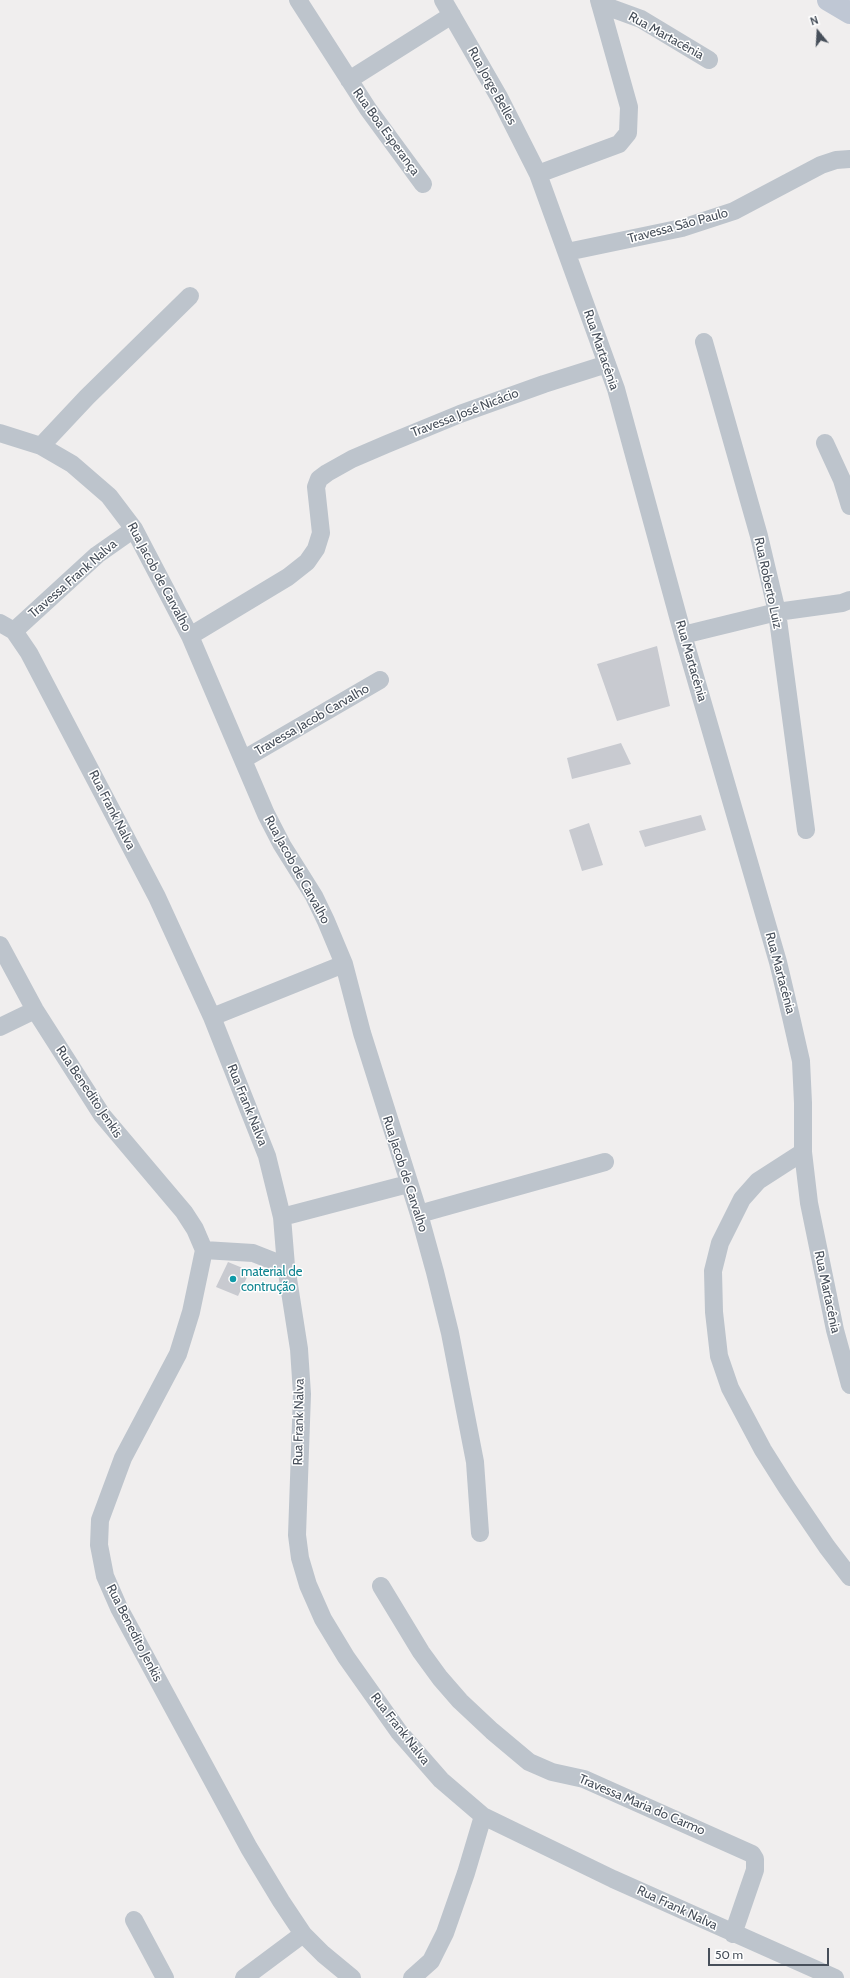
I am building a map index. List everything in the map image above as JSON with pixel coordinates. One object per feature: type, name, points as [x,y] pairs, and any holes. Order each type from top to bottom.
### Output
[{"type":"main road","points":[[828,0],[850,13]]},
{"type":"street","name":"Rua Boa Esperança","points":[[298,0],[349,80],[423,184]]},
{"type":"street","name":"Rua Martacênia","points":[[600,2],[641,20],[709,60]]},
{"type":"street","name":"Rua Martacênia","points":[[600,2],[629,106],[628,133],[619,144],[538,174],[616,389],[683,635],[778,962],[801,1061],[803,1152],[809,1203],[835,1330],[850,1385]]},
{"type":"street","name":"Rua Boa Esperança","points":[[349,80],[448,7]]},
{"type":"street","name":"Rua Jorge Belles","points":[[448,7],[516,128],[538,174]]},
{"type":"street","name":"Travessa São Paulo","points":[[567,252],[682,228],[734,211],[822,165],[836,160],[850,159]]},
{"type":"street","points":[[41,446],[87,397],[190,296]]},
{"type":"street","name":"Rua Roberto Luiz","points":[[704,342],[759,536],[777,612],[806,830]]},
{"type":"street","name":"Travessa José Nicácio","points":[[190,636],[288,577],[307,562],[316,549],[321,533],[316,487],[319,479],[327,473],[380,447],[460,414],[606,364]]},
{"type":"street","name":"Rua Jacob de Carvalho","points":[[0,433],[41,446],[72,464],[94,481],[109,496],[134,529],[190,636],[244,759],[266,814],[282,845],[314,896],[344,964],[362,1033],[408,1184],[419,1214],[450,1333],[475,1462],[480,1532]]},
{"type":"street","points":[[825,443],[850,506]]},
{"type":"street","name":"Travessa Frank Nalva","points":[[7,627],[97,555],[134,529]]},
{"type":"street","points":[[683,635],[777,612],[842,603],[850,600]]},
{"type":"street","name":"Rua Frank Nalva","points":[[7,627],[29,653],[50,690],[153,890],[212,1017],[268,1156],[282,1217],[286,1266],[298,1349],[302,1394],[297,1535],[300,1558],[308,1585],[323,1619],[346,1657],[399,1732],[440,1780],[483,1816],[613,1879],[732,1934],[835,1978]]},
{"type":"street","name":"Travessa Jacob Carvalho","points":[[244,759],[380,680]]},
{"type":"street","name":"Rua Benedito Jenkis","points":[[0,945],[34,1010],[102,1115],[184,1212],[194,1228],[204,1250],[191,1312],[178,1354],[123,1458],[100,1520],[99,1545],[105,1576],[119,1608],[249,1848],[281,1901],[303,1934],[323,1954],[352,1978]]},
{"type":"street","points":[[212,1017],[344,964]]},
{"type":"street","points":[[0,1027],[34,1010]]},
{"type":"street","points":[[803,1152],[758,1181],[742,1199],[720,1243],[713,1271],[714,1312],[719,1356],[730,1388],[746,1420],[787,1488],[827,1547],[850,1577]]},
{"type":"street","points":[[419,1214],[605,1162]]},
{"type":"street","points":[[282,1217],[408,1184]]},
{"type":"street","points":[[204,1250],[253,1253],[286,1266]]},
{"type":"street","name":"Travessa Maria do Carmo","points":[[381,1586],[421,1652],[440,1678],[460,1701],[513,1751],[529,1762],[552,1772],[584,1779],[744,1849],[752,1854],[756,1859],[756,1870],[732,1934]]},
{"type":"street","points":[[412,1978],[431,1961],[445,1933],[466,1873],[483,1816]]},
{"type":"street","points":[[134,1920],[165,1978]]},
{"type":"street","points":[[244,1978],[303,1934]]},
{"type":"building","points":[[657,646],[670,706],[617,721],[597,664]]},
{"type":"building","points":[[621,743],[631,764],[572,779],[567,758]]},
{"type":"building","points":[[701,815],[706,830],[645,847],[639,831]]},
{"type":"building","points":[[589,823],[603,865],[582,871],[569,830]]},
{"type":"building","name":"material de contrução","points":[[228,1262],[250,1271],[238,1296],[216,1287]]},
{"type":"place","name":"material de contrução","points":[[233,1279]]}]
